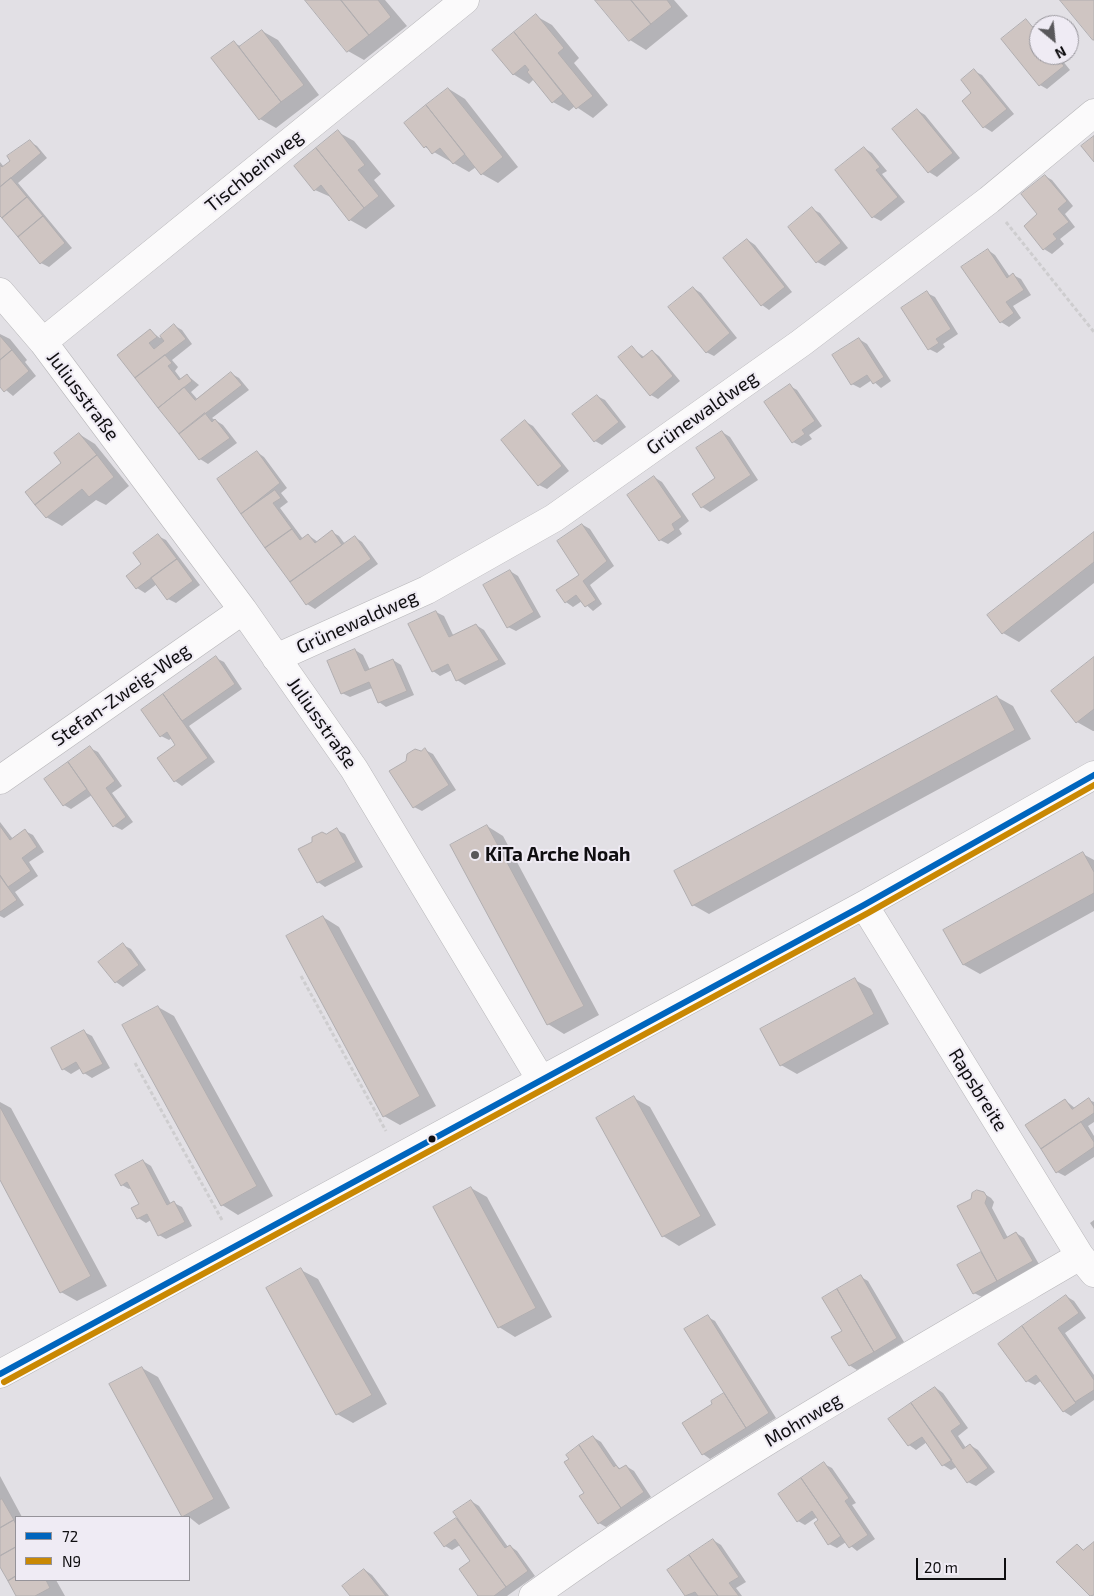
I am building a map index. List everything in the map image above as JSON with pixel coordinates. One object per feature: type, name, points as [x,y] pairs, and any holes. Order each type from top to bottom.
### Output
[{"type":"street","name":"Tischbeinweg","points":[[43,342],[465,0]]},
{"type":"street","name":"Grünewaldweg","points":[[276,658],[427,590],[554,518],[801,343],[989,200],[1094,113]]},
{"type":"street","name":"Juliusstraße","points":[[0,292],[43,342],[243,610],[354,769],[541,1080]]},
{"type":"street","name":"Stefan-Zweig-Weg","points":[[0,780],[243,610]]},
{"type":"street","points":[[0,1374],[864,905],[1094,775]]},
{"type":"street","name":"Rapsbreite","points":[[864,905],[1087,1264]]},
{"type":"street","name":"Mohnweg","points":[[532,1596],[586,1558],[719,1471],[868,1380],[1087,1264]]},
{"type":"path","points":[[989,200],[1094,332]]},
{"type":"path","points":[[301,976],[388,1133]]},
{"type":"path","points":[[134,1063],[223,1222]]},
{"type":"building","points":[[305,0],[341,0],[369,35],[347,52]]},
{"type":"building","points":[[341,0],[378,0],[391,17],[369,35]]},
{"type":"building","points":[[595,0],[631,0],[651,24],[629,41]]},
{"type":"building","points":[[631,0],[667,0],[672,7],[651,24]]},
{"type":"building","points":[[1060,0],[1094,0],[1094,40],[1079,23],[1079,15],[1072,15]]},
{"type":"building","points":[[536,14],[564,48],[558,53],[593,96],[576,109],[514,32]]},
{"type":"building","points":[[1026,19],[1029,23],[1029,65],[1064,66],[1039,86],[1001,39]]},
{"type":"building","points":[[262,30],[304,85],[281,102],[239,47]]},
{"type":"building","points":[[514,32],[563,94],[552,103],[527,72],[529,70],[525,65],[513,75],[492,50]]},
{"type":"building","points":[[234,41],[281,102],[259,120],[211,58]]},
{"type":"building","points":[[974,69],[1007,109],[983,128],[962,101],[971,93],[961,80]]},
{"type":"building","points":[[448,88],[503,157],[481,175],[426,105]]},
{"type":"building","points":[[426,105],[465,154],[453,164],[440,148],[432,154],[426,146],[424,148],[404,123]]},
{"type":"building","points":[[917,109],[953,153],[928,173],[892,129]]},
{"type":"building","points":[[338,130],[365,165],[358,170],[379,196],[364,208],[316,148]]},
{"type":"building","points":[[1094,136],[1094,162],[1081,146]]},
{"type":"building","points":[[30,140],[41,153],[0,187],[0,165],[2,167],[10,161],[7,156]]},
{"type":"building","points":[[864,147],[880,167],[876,170],[898,197],[872,218],[835,170]]},
{"type":"building","points":[[316,148],[364,208],[349,221],[321,185],[314,191],[294,166]]},
{"type":"building","points":[[1045,175],[1067,201],[1058,209],[1069,222],[1053,234],[1057,239],[1043,250],[1024,226],[1037,214],[1021,194]]},
{"type":"building","points":[[11,178],[27,197],[2,218],[0,216],[0,187]]},
{"type":"building","points":[[27,197],[43,216],[18,237],[2,218]]},
{"type":"building","points":[[812,207],[841,243],[816,263],[788,227]]},
{"type":"building","points":[[43,216],[65,243],[40,264],[18,237]]},
{"type":"building","points":[[747,239],[785,287],[761,306],[723,258]]},
{"type":"building","points":[[988,249],[1007,278],[1013,273],[1024,290],[1006,302],[1014,313],[1000,323],[961,267]]},
{"type":"building","points":[[693,287],[730,333],[706,353],[668,307]]},
{"type":"building","points":[[927,291],[951,329],[936,339],[939,343],[928,350],[901,308]]},
{"type":"building","points":[[174,324],[186,339],[135,378],[117,355],[150,329],[157,337],[149,343],[154,349],[164,341],[160,336]]},
{"type":"building","points":[[0,336],[12,350],[0,360]]},
{"type":"building","points":[[859,338],[884,377],[873,384],[867,375],[851,385],[832,355]]},
{"type":"building","points":[[632,346],[642,358],[652,350],[673,376],[650,396],[618,357]]},
{"type":"building","points":[[12,350],[29,371],[4,392],[0,387],[0,360]]},
{"type":"building","points":[[165,355],[172,363],[168,366],[179,380],[187,374],[192,381],[158,408],[135,378]]},
{"type":"building","points":[[231,372],[242,385],[179,434],[158,408],[184,387],[195,400]]},
{"type":"building","points":[[790,384],[815,421],[802,430],[805,434],[792,443],[764,402]]},
{"type":"building","points":[[597,395],[619,422],[594,442],[572,414]]},
{"type":"building","points":[[205,413],[212,422],[215,419],[230,438],[199,460],[179,434]]},
{"type":"building","points":[[525,420],[562,466],[538,486],[501,440]]},
{"type":"building","points":[[722,431],[751,475],[701,508],[692,494],[715,478],[696,448]]},
{"type":"building","points":[[79,433],[97,455],[35,505],[25,492],[61,463],[54,453]]},
{"type":"building","points":[[257,451],[280,483],[241,514],[217,479]]},
{"type":"building","points":[[97,455],[114,477],[89,497],[82,489],[46,518],[35,505]]},
{"type":"building","points":[[654,476],[682,517],[672,524],[675,530],[659,541],[627,495]]},
{"type":"building","points":[[275,490],[281,498],[273,503],[292,529],[265,548],[241,514]]},
{"type":"building","points":[[582,524],[607,561],[583,581],[596,600],[585,607],[576,595],[565,603],[556,590],[579,575],[557,541]]},
{"type":"building","points":[[292,529],[300,540],[308,534],[315,543],[332,530],[342,545],[290,582],[265,548]]},
{"type":"building","points":[[1094,532],[1094,562],[1002,634],[987,615]]},
{"type":"building","points":[[158,534],[177,559],[136,589],[126,576],[141,564],[133,553]]},
{"type":"building","points":[[355,536],[371,559],[306,605],[290,582]]},
{"type":"building","points":[[177,559],[193,581],[167,600],[151,578]]},
{"type":"building","points":[[510,570],[534,612],[507,628],[483,585]]},
{"type":"building","points":[[436,611],[449,637],[476,624],[499,660],[456,681],[448,664],[432,672],[408,624]]},
{"type":"building","points":[[355,649],[365,671],[393,659],[407,691],[378,703],[369,682],[341,694],[327,661]]},
{"type":"building","points":[[216,656],[235,684],[182,721],[163,694]]},
{"type":"building","points":[[1094,657],[1094,709],[1076,723],[1051,691]]},
{"type":"building","points":[[163,694],[208,758],[174,782],[157,758],[175,745],[167,732],[160,737],[141,710]]},
{"type":"building","points":[[997,696],[1015,730],[692,906],[674,871]]},
{"type":"building","points":[[90,746],[115,781],[106,788],[126,817],[113,827],[68,762]]},
{"type":"building","points":[[425,748],[449,785],[413,808],[389,771],[406,761],[407,754],[415,749],[421,751]]},
{"type":"building","points":[[68,762],[87,789],[63,806],[44,779]]},
{"type":"building","points":[[487,825],[584,1006],[547,1025],[450,845]]},
{"type":"building","points":[[0,826],[10,840],[25,829],[37,847],[22,858],[31,871],[8,887],[0,875]]},
{"type":"building","points":[[337,828],[356,862],[317,883],[298,849],[312,842],[312,837],[322,832],[326,834]]},
{"type":"building","points":[[1083,852],[1094,872],[1094,893],[963,965],[943,930]]},
{"type":"building","points":[[0,876],[17,900],[0,912]]},
{"type":"building","points":[[323,916],[420,1096],[383,1117],[286,936]]},
{"type":"building","points":[[123,943],[139,965],[115,983],[98,962]]},
{"type":"building","points":[[855,978],[874,1014],[780,1066],[760,1029]]},
{"type":"building","points":[[158,1006],[257,1186],[221,1206],[122,1025]]},
{"type":"building","points":[[84,1030],[103,1064],[83,1074],[76,1062],[62,1070],[51,1048]]},
{"type":"building","points":[[634,1096],[701,1216],[662,1237],[596,1118]]},
{"type":"building","points":[[1089,1098],[1094,1106],[1094,1113],[1041,1149],[1025,1125],[1065,1099],[1072,1109]]},
{"type":"building","points":[[0,1107],[91,1276],[60,1293],[0,1180]]},
{"type":"building","points":[[1081,1122],[1094,1142],[1094,1147],[1056,1173],[1041,1149]]},
{"type":"building","points":[[143,1160],[167,1205],[174,1201],[185,1222],[158,1236],[147,1214],[137,1219],[131,1208],[139,1204],[127,1182],[121,1186],[115,1175]]},
{"type":"building","points":[[471,1187],[536,1308],[498,1328],[433,1207]]},
{"type":"building","points":[[977,1190],[984,1192],[987,1197],[985,1203],[1004,1239],[1016,1232],[1033,1261],[997,1281],[957,1206],[971,1199],[972,1193]]},
{"type":"building","points":[[981,1252],[997,1281],[973,1294],[957,1265]]},
{"type":"building","points":[[301,1268],[372,1395],[336,1415],[266,1288]]},
{"type":"building","points":[[861,1275],[897,1338],[874,1352],[837,1289]]},
{"type":"building","points":[[837,1289],[874,1352],[849,1366],[831,1337],[842,1331],[822,1298]]},
{"type":"building","points":[[1066,1295],[1079,1313],[1058,1328],[1094,1380],[1094,1390],[1075,1402],[1022,1326]]},
{"type":"building","points":[[708,1315],[769,1413],[746,1428],[684,1329]]},
{"type":"building","points":[[1022,1326],[1076,1403],[1063,1412],[1036,1375],[1026,1382],[998,1344]]},
{"type":"building","points":[[142,1367],[214,1499],[181,1516],[109,1384]]},
{"type":"building","points":[[935,1387],[961,1424],[951,1431],[963,1449],[970,1444],[988,1468],[967,1483],[911,1403]]},
{"type":"building","points":[[724,1393],[746,1428],[702,1455],[682,1423],[712,1404],[711,1401]]},
{"type":"building","points":[[911,1403],[952,1460],[942,1466],[922,1437],[908,1446],[888,1419]]},
{"type":"building","points":[[593,1436],[614,1467],[616,1465],[619,1469],[626,1465],[644,1492],[621,1508],[579,1445]]},
{"type":"building","points":[[579,1445],[621,1508],[598,1524],[579,1496],[584,1493],[564,1462],[569,1459],[566,1455]]},
{"type":"building","points":[[824,1462],[849,1498],[845,1501],[868,1535],[849,1548],[801,1478]]},
{"type":"building","points":[[801,1478],[841,1536],[828,1545],[814,1523],[818,1520],[812,1511],[797,1522],[778,1494]]},
{"type":"building","points":[[2,1499],[14,1520],[0,1528],[0,1500]]},
{"type":"building","points":[[471,1500],[505,1548],[510,1545],[528,1571],[506,1587],[453,1512]]},
{"type":"building","points":[[456,1518],[506,1587],[494,1596],[478,1596],[459,1569],[470,1561],[455,1539],[444,1547],[434,1533]]},
{"type":"building","points":[[14,1520],[15,1548],[0,1556],[0,1528]]},
{"type":"building","points":[[713,1539],[739,1577],[729,1583],[739,1596],[718,1596],[689,1555]]},
{"type":"building","points":[[1094,1542],[1094,1595],[1090,1596],[1056,1562],[1077,1544],[1083,1550]]},
{"type":"building","points":[[15,1548],[15,1577],[8,1581],[0,1567],[0,1556]]},
{"type":"building","points":[[689,1555],[718,1596],[698,1596],[695,1592],[685,1596],[667,1570]]},
{"type":"building","points":[[364,1569],[386,1596],[350,1596],[342,1586]]},
{"type":"building","points":[[15,1577],[15,1581],[46,1581],[50,1588],[35,1596],[16,1596],[8,1581]]},
{"type":"transit line","name":"72","points":[[0,1374],[864,905],[1094,775]]},
{"type":"transit line","name":"N9","points":[[4,1382],[868,913],[1094,785]]},
{"type":"place","name":"KiTa Arche Noah","points":[[475,855]]}]
